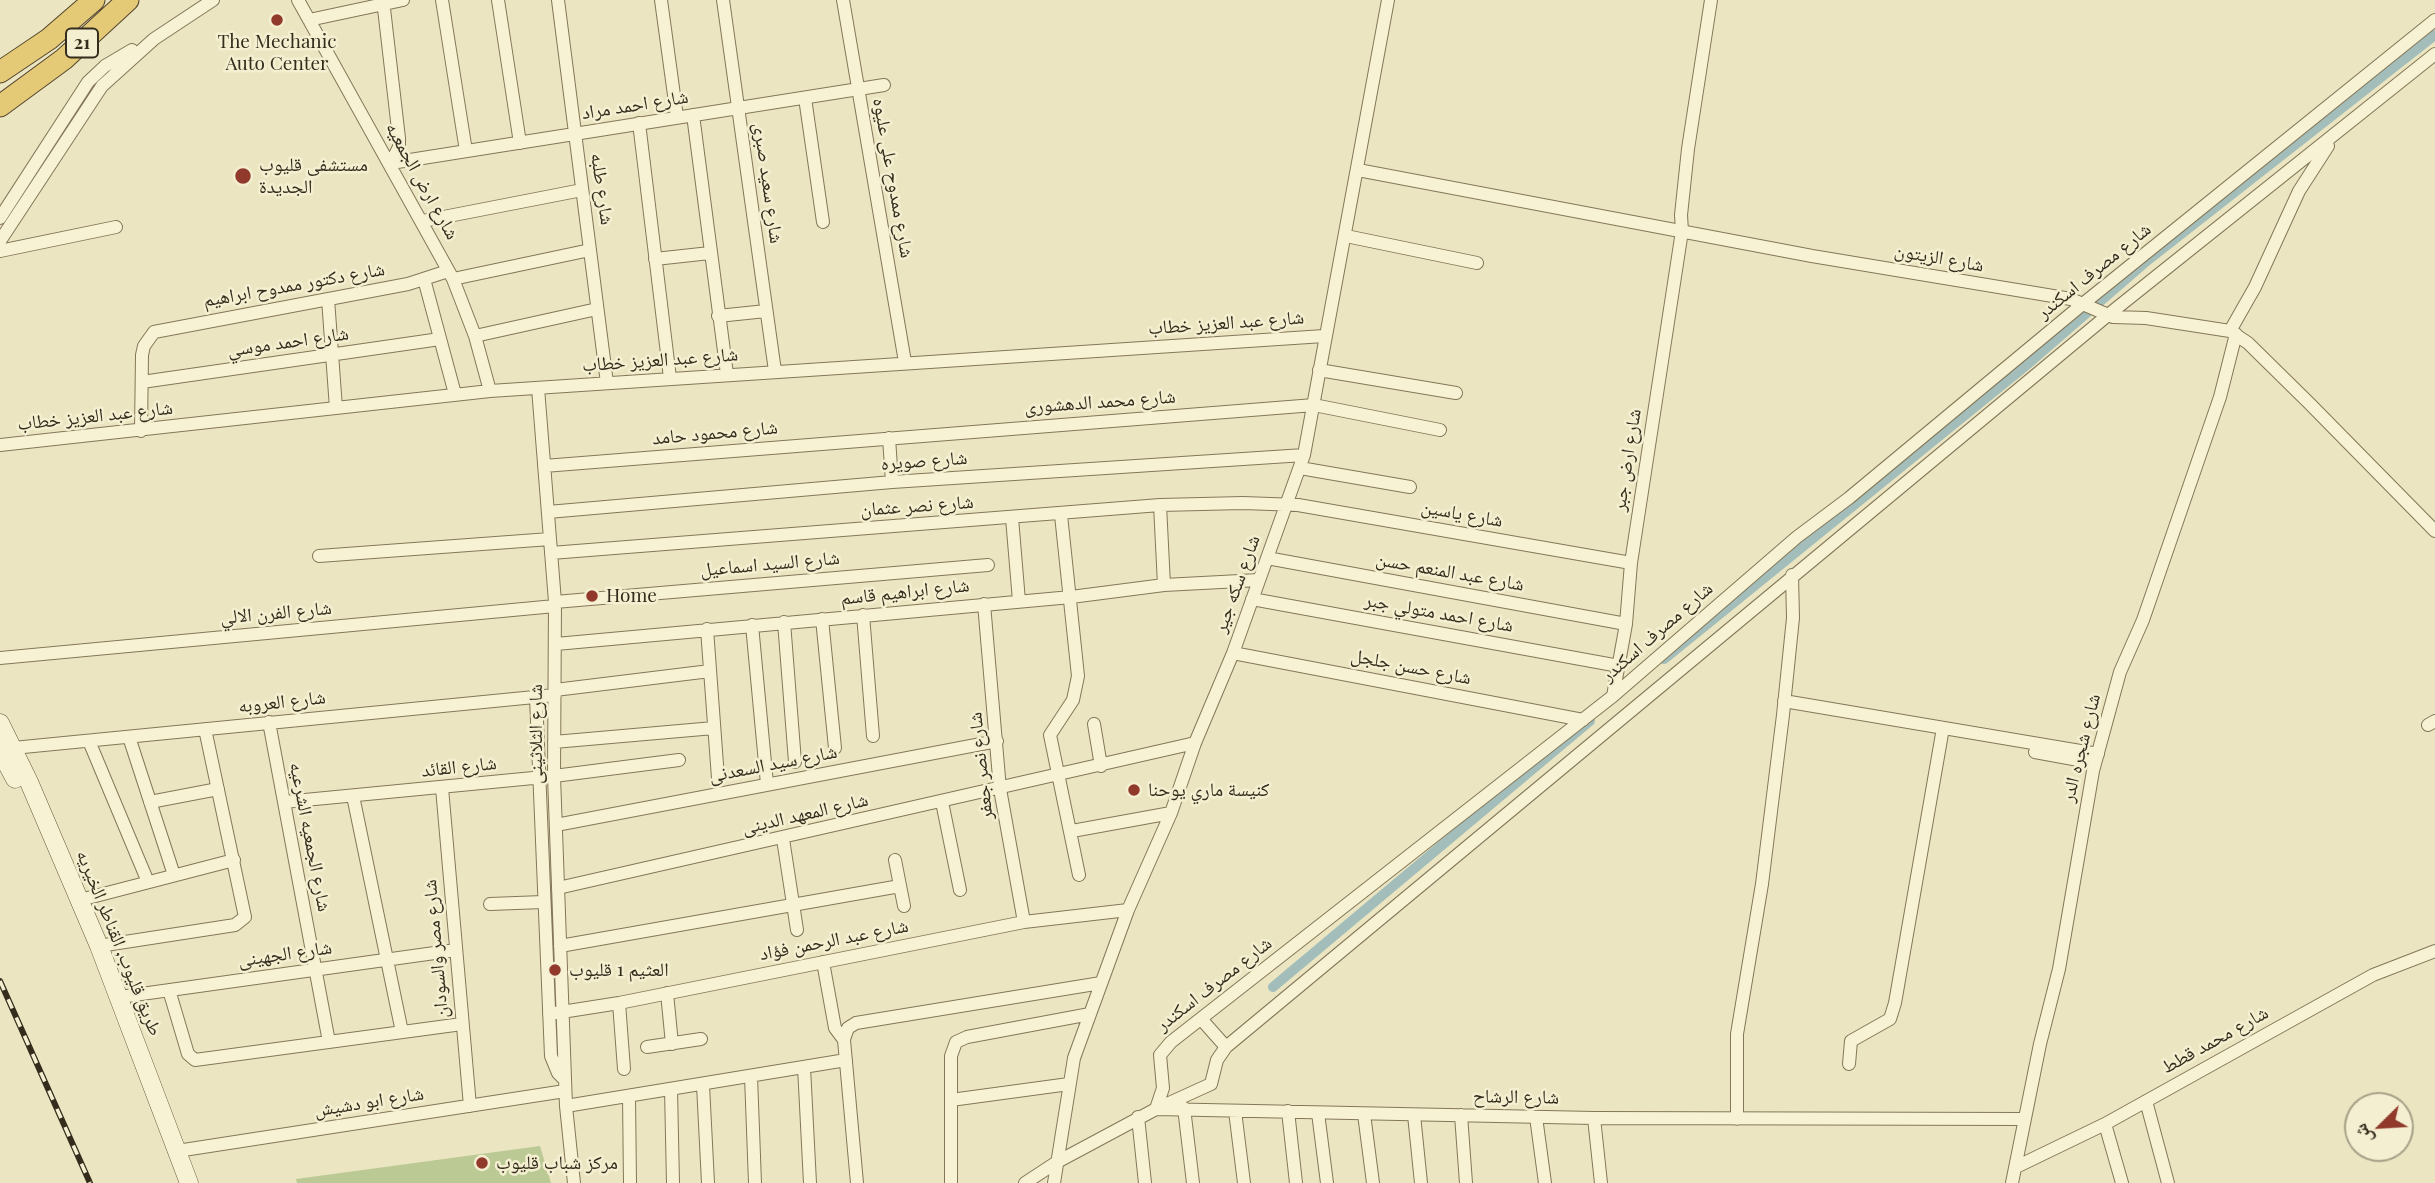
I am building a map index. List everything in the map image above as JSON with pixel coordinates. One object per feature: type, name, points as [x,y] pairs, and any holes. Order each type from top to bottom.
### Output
[{"type":"highway","name":"21","points":[[0,72],[21,59],[94,0]]},
{"type":"highway","name":"21","points":[[0,106],[33,83],[128,0]]},
{"type":"main road","name":"طريق قليوب, القناطر الخيريه","points":[[0,723],[6,750],[89,949],[178,1183]]},
{"type":"main road","name":"طريق قليوب, القناطر الخيريه","points":[[6,750],[80,900],[120,997],[189,1183]]},
{"type":"street","points":[[0,218],[88,82],[105,66],[154,39],[213,0]]},
{"type":"street","name":"شارع ارض الجمعيه","points":[[298,0],[451,275],[475,336],[490,391]]},
{"type":"street","points":[[309,20],[383,2],[403,0]]},
{"type":"street","points":[[442,0],[466,151]]},
{"type":"street","points":[[498,0],[520,143]]},
{"type":"street","name":"شارع طلبه","points":[[558,0],[607,383]]},
{"type":"street","points":[[660,0],[677,117]]},
{"type":"street","name":"شارع سعيد صبرى","points":[[723,0],[775,371]]},
{"type":"street","name":"شارع ممدوح على عليوه","points":[[843,0],[905,362]]},
{"type":"street","name":"شارع سكه جير","points":[[1054,1183],[1069,1084],[1090,1014],[1128,910],[1171,813],[1195,743],[1233,653],[1304,455],[1388,0]]},
{"type":"street","name":"شارع ارض جبر","points":[[1613,696],[1626,624],[1631,563],[1682,231],[1681,215],[1688,149],[1710,0]]},
{"type":"street","points":[[383,2],[399,138],[399,147],[391,163]]},
{"type":"street","name":"شارع مصرف اسكندر","points":[[1156,1109],[1163,1088],[1160,1055],[1171,1042],[1416,847],[1613,696],[1797,537],[1860,490],[2084,303],[2435,20]]},
{"type":"street","points":[[0,241],[89,102],[116,72],[154,39]]},
{"type":"street","points":[[1156,1109],[1211,1084],[1217,1060],[1226,1047],[2108,315],[2435,54]]},
{"type":"street","name":"شارع احمد مراد","points":[[391,163],[884,85]]},
{"type":"street","points":[[805,98],[823,222]]},
{"type":"street","points":[[693,115],[727,374]]},
{"type":"street","points":[[639,123],[670,378]]},
{"type":"street","name":"شارع شجره الدر","points":[[2012,1183],[2040,1044],[2059,969],[2097,758],[2120,672],[2143,620],[2220,397],[2233,333],[2300,191],[2332,138]]},
{"type":"street","name":"شارع الزيتون","points":[[1358,170],[2084,303],[2108,315],[2233,333]]},
{"type":"street","points":[[423,221],[583,191]]},
{"type":"street","points":[[0,251],[116,228]]},
{"type":"street","points":[[1346,236],[1477,263]]},
{"type":"street","name":"شارع دكتور ممدوح ابراهيم","points":[[142,382],[142,355],[148,338],[162,328],[590,250]]},
{"type":"street","points":[[656,259],[710,253]]},
{"type":"street","points":[[424,279],[455,394]]},
{"type":"street","points":[[328,299],[336,408]]},
{"type":"street","points":[[475,336],[597,309]]},
{"type":"street","points":[[718,316],[766,311]]},
{"type":"street","points":[[2233,333],[2309,403],[2435,531]]},
{"type":"street","name":"شارع عبد العزيز خطاب","points":[[0,445],[490,391],[1324,336]]},
{"type":"street","name":"شارع احمد موسي","points":[[142,382],[440,340]]},
{"type":"street","points":[[1319,370],[1456,393]]},
{"type":"street","points":[[141,431],[142,382]]},
{"type":"street","name":"شارع الثلاثينى","points":[[538,388],[555,604],[554,776],[566,1106],[574,1183]]},
{"type":"street","name":"شارع محمد الدهشورى","points":[[889,438],[1314,405],[1440,430]]},
{"type":"street","points":[[889,438],[892,482]]},
{"type":"street","name":"شارع محمود حامد","points":[[544,466],[889,438]]},
{"type":"street","name":"شارع صويره","points":[[548,512],[892,482],[1304,455]]},
{"type":"street","points":[[1300,468],[1410,487]]},
{"type":"street","points":[[1160,505],[1164,585]]},
{"type":"street","name":"شارع نصر عثمان","points":[[551,553],[1061,515],[1160,505],[1286,505]]},
{"type":"street","name":"شارع ياسين","points":[[1286,505],[1631,563]]},
{"type":"street","points":[[1061,515],[1071,597],[1076,690],[1051,735],[1079,875]]},
{"type":"street","points":[[1012,518],[1019,601]]},
{"type":"street","points":[[319,556],[550,539]]},
{"type":"street","name":"شارع عبد المنعم حسن","points":[[1267,558],[1626,624]]},
{"type":"street","name":"شارع السيد اسماعيل","points":[[555,604],[988,565]]},
{"type":"street","points":[[1737,1119],[1737,1034],[1762,884],[1784,705],[1793,618],[1792,575]]},
{"type":"street","name":"شارع ابراهيم قاسم","points":[[556,644],[1071,597],[1164,585],[1259,580]]},
{"type":"street","name":"شارع احمد متولي جبر","points":[[1252,599],[1619,666]]},
{"type":"street","name":"شارع الفرن الالي","points":[[0,658],[555,604]]},
{"type":"street","name":"شارع نصر جعفر","points":[[984,604],[1000,789],[1024,922]]},
{"type":"street","points":[[863,615],[873,736]]},
{"type":"street","points":[[822,619],[835,748]]},
{"type":"street","points":[[784,622],[795,762]]},
{"type":"street","points":[[752,625],[767,784]]},
{"type":"street","points":[[707,629],[718,778]]},
{"type":"street","name":"شارع حسن جلجل","points":[[1233,653],[1583,720]]},
{"type":"street","name":"شارع العروبه","points":[[6,750],[536,697],[555,692],[710,671]]},
{"type":"street","name":"شارع الثلاثينى","points":[[536,697],[551,1056],[565,1085]]},
{"type":"street","points":[[1784,705],[2097,758]]},
{"type":"street","name":"شارع الجمعيه الشرعيه","points":[[269,722],[328,1042]]},
{"type":"street","points":[[1094,724],[1101,766]]},
{"type":"street","points":[[554,741],[714,728]]},
{"type":"street","points":[[99,946],[235,925],[243,920],[246,912],[205,729]]},
{"type":"street","points":[[1849,1064],[1852,1041],[1890,1018],[1895,1003],[1943,732]]},
{"type":"street","points":[[129,737],[174,875]]},
{"type":"street","points":[[89,741],[148,882]]},
{"type":"street","name":"شارع سيد السعدنى","points":[[556,825],[997,741]]},
{"type":"street","name":"شارع المعهد الدينى","points":[[558,888],[783,839],[1195,743]]},
{"type":"street","name":"شارع القائد","points":[[284,802],[539,778],[679,760]]},
{"type":"street","name":"شارع مصر والسودان","points":[[442,788],[470,1106]]},
{"type":"street","points":[[150,802],[218,789]]},
{"type":"street","points":[[353,796],[402,1032]]},
{"type":"street","points":[[942,802],[960,890]]},
{"type":"street","points":[[1072,831],[1171,813]]},
{"type":"street","points":[[783,839],[797,930]]},
{"type":"street","points":[[80,900],[234,860]]},
{"type":"street","points":[[895,860],[904,906]]},
{"type":"street","points":[[560,946],[900,886]]},
{"type":"street","points":[[490,904],[543,902]]},
{"type":"street","name":"شارع عبد الرحمن فؤاد","points":[[549,1014],[619,1003],[1024,922],[1128,910]]},
{"type":"street","name":"شارع الجهينى","points":[[120,997],[456,950]]},
{"type":"street","name":"شارع محمد قطط","points":[[2016,1167],[2105,1124],[2373,975],[2435,951]]},
{"type":"street","points":[[823,962],[835,1030],[844,1039]]},
{"type":"street","points":[[857,1183],[844,1039],[848,1028],[856,1023],[1101,983]]},
{"type":"street","points":[[169,989],[191,1058],[462,1024]]},
{"type":"street","points":[[667,993],[672,1044]]},
{"type":"street","points":[[619,1003],[624,1069]]},
{"type":"street","points":[[951,1183],[951,1056],[956,1042],[967,1037],[1090,1014]]},
{"type":"street","points":[[1202,1020],[1226,1047]]},
{"type":"street","points":[[647,1047],[701,1039]]},
{"type":"street","points":[[566,1106],[846,1060]]},
{"type":"street","points":[[804,1067],[810,1183]]},
{"type":"street","points":[[751,1076],[755,1183]]},
{"type":"street","points":[[951,1100],[1069,1084]]},
{"type":"street","name":"شارع ابو دشيش","points":[[177,1151],[470,1106],[565,1085]]},
{"type":"street","points":[[703,1085],[708,1183]]},
{"type":"street","points":[[671,1089],[673,1183]]},
{"type":"street","points":[[629,1096],[630,1183]]},
{"type":"street","points":[[2146,1101],[2168,1183]]},
{"type":"street","points":[[1184,1108],[1193,1183]]},
{"type":"street","name":"شارع الرشاح","points":[[1025,1183],[1057,1162],[1156,1109],[1594,1118],[2025,1119]]},
{"type":"street","points":[[1235,1111],[1244,1183]]},
{"type":"street","points":[[1288,1111],[1296,1183]]},
{"type":"street","points":[[1318,1113],[1327,1183]]},
{"type":"street","points":[[1364,1114],[1373,1183]]},
{"type":"street","points":[[1414,1115],[1422,1183]]},
{"type":"street","points":[[1461,1115],[1466,1183]]},
{"type":"street","points":[[1138,1117],[1145,1183]]},
{"type":"street","points":[[1535,1117],[1545,1183]]},
{"type":"street","points":[[1594,1118],[1601,1183]]},
{"type":"street","points":[[2105,1124],[2122,1183]]},
{"type":"green space","name":"مركز شباب قليوب","points":[[540,1146],[551,1183],[297,1183],[296,1179]]},
{"type":"waterway","points":[[1664,659],[2029,363],[2148,260],[2435,35]]},
{"type":"waterway","points":[[1273,987],[1590,721]]},
{"type":"railway","points":[[0,981],[90,1183]]},
{"type":"place","name":"The Mechanic Auto Center","points":[[277,20]]},
{"type":"place","name":"مستشفى قليوب الجديدة","points":[[243,176]]},
{"type":"place","name":"Home","points":[[592,596]]},
{"type":"place","name":"كنيسة ماري يوحنا","points":[[1134,790]]},
{"type":"place","name":"العثيم 1 قليوب","points":[[555,970]]},
{"type":"place","name":"مركز شباب قليوب","points":[[482,1163]]}]
